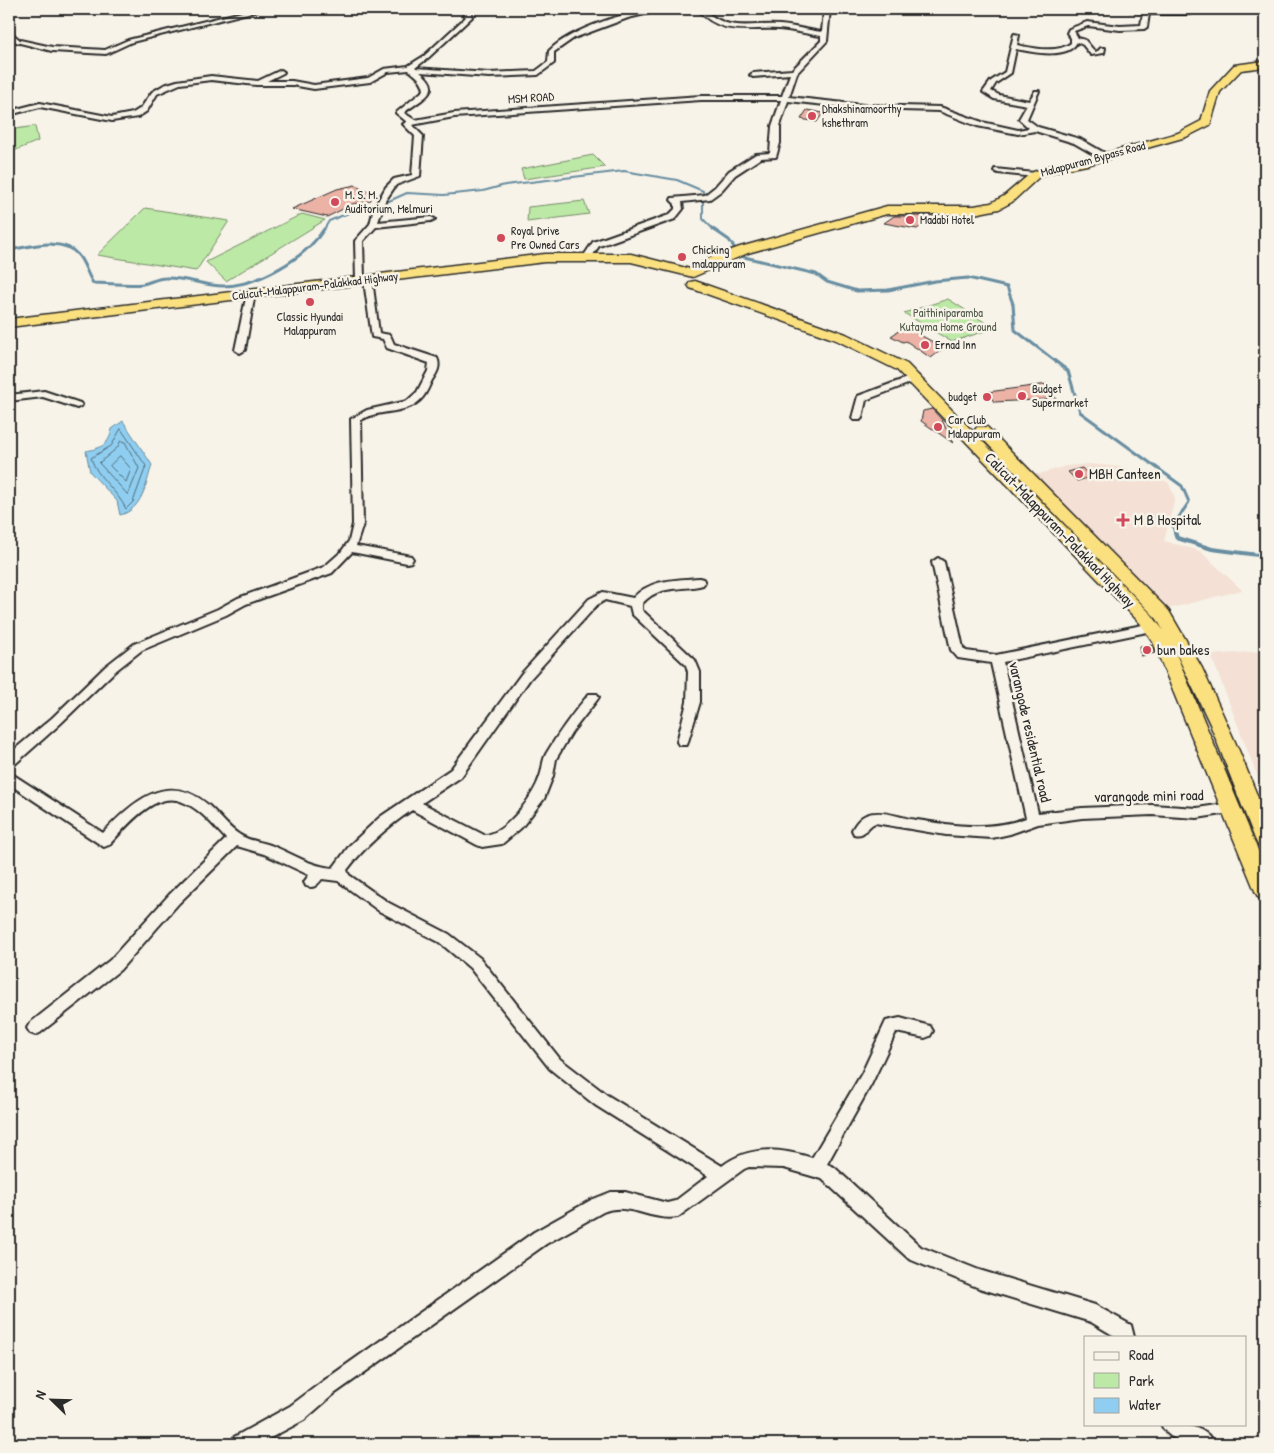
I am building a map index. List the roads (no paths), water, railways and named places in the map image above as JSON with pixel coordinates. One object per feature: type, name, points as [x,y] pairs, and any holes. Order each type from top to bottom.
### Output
[{"type":"highway","name":"Malappuram Bypass Road","points":[[695,278],[719,259],[744,250],[887,210],[974,210],[995,206],[1008,199],[1035,175],[1052,168],[1106,157],[1182,135],[1196,129],[1206,123],[1215,91],[1224,79],[1238,67],[1265,64]]},
{"type":"highway","name":"Calicut-Malappuram-Palakkad Highway","points":[[9,323],[545,258],[587,257],[622,259],[627,263],[695,278],[868,338],[906,358],[932,380],[1101,562],[1152,626],[1162,640],[1265,891]]},
{"type":"highway","name":"Calicut-Malappuram-Palakkad Highway","points":[[695,278],[862,345],[902,367],[1101,562],[1163,615],[1196,673],[1265,839]]},
{"type":"street","points":[[9,34],[18,41],[52,49],[106,52],[130,41],[261,9]]},
{"type":"street","points":[[412,69],[455,32],[470,16],[467,14],[472,9]]},
{"type":"street","points":[[9,113],[20,108],[40,106],[112,119],[124,118],[135,116],[144,109],[154,93],[166,86],[179,82],[212,78],[256,84],[292,83],[314,87],[358,83],[370,80],[386,70],[412,69],[489,75],[538,73],[551,63],[551,52],[563,42],[626,16],[664,9]]},
{"type":"street","points":[[700,9],[724,26],[738,28],[782,28],[824,34]]},
{"type":"street","points":[[587,257],[596,244],[672,217],[679,209],[679,203],[675,200],[707,197],[718,189],[732,173],[759,156],[773,155],[776,143],[776,126],[794,72],[824,41],[828,9]]},
{"type":"street","points":[[1126,9],[1146,12],[1200,11],[1208,9]]},
{"type":"street","points":[[1103,49],[1102,53],[1093,54],[1086,43],[1076,40],[1070,33],[1071,30],[1081,24],[1144,28],[1146,12]]},
{"type":"street","points":[[1016,35],[1008,73],[993,82],[987,92],[997,97],[1030,103]]},
{"type":"street","points":[[1013,46],[1047,51],[1067,48],[1076,40]]},
{"type":"street","points":[[412,69],[427,88],[426,95],[422,100],[404,108],[400,113],[414,123]]},
{"type":"street","points":[[256,84],[281,72]]},
{"type":"street","points":[[753,75],[794,72]]},
{"type":"street","points":[[1035,129],[1023,119],[1037,92]]},
{"type":"street","name":"MSM ROAD","points":[[414,123],[454,115],[701,98],[786,99],[863,107],[940,109],[980,124],[1018,132],[1035,129],[1077,141],[1106,157]]},
{"type":"street","points":[[374,226],[373,218],[389,188],[395,182],[416,176],[419,136],[407,124],[414,123]]},
{"type":"street","points":[[1012,172],[1014,163]]},
{"type":"street","points":[[998,171],[1035,175]]},
{"type":"street","points":[[9,760],[56,721],[110,669],[138,647],[222,612],[242,601],[328,570],[354,542],[358,524],[356,419],[408,404],[418,398],[435,368],[434,360],[390,346],[386,337],[375,335],[364,280],[359,241],[374,226],[432,219]]},
{"type":"street","points":[[240,350],[251,293]]},
{"type":"street","points":[[857,418],[860,401],[863,396],[915,378]]},
{"type":"street","points":[[9,398],[44,394],[77,405]]},
{"type":"street","points":[[349,548],[407,559]]},
{"type":"street","points":[[938,562],[957,650],[962,655],[972,658],[996,659]]},
{"type":"street","points":[[683,742],[696,689],[696,672],[691,663],[636,611],[636,603],[648,590],[666,585],[699,582]]},
{"type":"street","points":[[341,875],[340,869],[355,848],[385,821],[410,802],[456,773],[526,676],[593,602],[603,596],[636,603]]},
{"type":"street","name":"varangode residential road","points":[[1033,821],[996,659],[1152,626]]},
{"type":"street","points":[[410,802],[482,841],[497,840],[516,824],[539,795],[550,758],[568,728],[593,696]]},
{"type":"street","points":[[9,777],[104,841],[136,809],[152,799],[174,793],[190,799],[236,840],[268,850],[315,878],[341,875],[384,907],[444,938],[475,963],[555,1064],[601,1100],[722,1176]]},
{"type":"street","name":"varangode mini road","points":[[859,830],[864,822],[875,818],[946,830],[992,832],[1010,829],[1033,821],[1082,813],[1152,810],[1198,813],[1231,808]]},
{"type":"street","points":[[35,1028],[115,965],[174,899],[228,844],[236,840]]},
{"type":"street","points":[[816,1167],[866,1078],[892,1026],[900,1025],[924,1031]]},
{"type":"street","points":[[241,1444],[297,1413],[328,1388],[540,1238],[597,1206],[611,1200],[625,1200],[667,1211],[678,1209],[740,1162],[751,1158],[816,1167],[828,1173],[915,1254],[979,1279],[1095,1314],[1125,1332],[1125,1336]]},
{"type":"street","points":[[1174,1426],[1205,1444]]},
{"type":"water","points":[[123,421],[152,465],[145,488],[138,502],[133,508],[120,515],[117,501],[90,472],[86,451],[104,445],[109,439],[112,429]]},
{"type":"waterway","points":[[323,231],[329,221],[351,212],[380,205],[407,193],[444,195],[483,191],[505,185],[624,171],[677,180],[703,191],[703,219],[713,229]]},
{"type":"waterway","points":[[9,250],[45,244],[55,244],[72,249],[82,261],[93,283],[137,285],[172,278],[223,286],[251,281],[280,268],[305,250],[324,229]]},
{"type":"waterway","points":[[713,229],[729,240],[740,256],[816,274],[827,282],[857,291],[888,290],[935,281],[968,278],[1007,287],[1013,304],[1015,330],[1068,371],[1080,412],[1182,486],[1189,502],[1173,526],[1175,533]]},
{"type":"waterway","points":[[1175,532],[1177,538],[1212,549],[1258,555],[1265,558]]},
{"type":"place","name":"Dhakshinamoorthy kshethram","points":[[812,116]]},
{"type":"place","name":"M. S. M. Auditorium, Melmuri","points":[[335,202]]},
{"type":"place","name":"Madabi Hotel","points":[[910,220]]},
{"type":"place","name":"Royal Drive Pre Owned Cars","points":[[501,238]]},
{"type":"place","name":"Chicking malappuram","points":[[682,257]]},
{"type":"place","name":"Classic Hyundai Malappuram","points":[[310,302]]},
{"type":"place","name":"Ernad Inn","points":[[925,345]]},
{"type":"place","name":"Budget Supermarket","points":[[1022,396]]},
{"type":"place","name":"budget","points":[[987,397]]},
{"type":"place","name":"Car Club Malappuram","points":[[938,427]]},
{"type":"place","name":"MBH Canteen","points":[[1079,474]]},
{"type":"place","name":"M B Hospital","points":[[1123,520]]},
{"type":"place","name":"bun bakes","points":[[1147,650]]},
{"type":"park label","name":"Paithiniparamba Kutayma Home Ground","points":[[948,320]]}]
